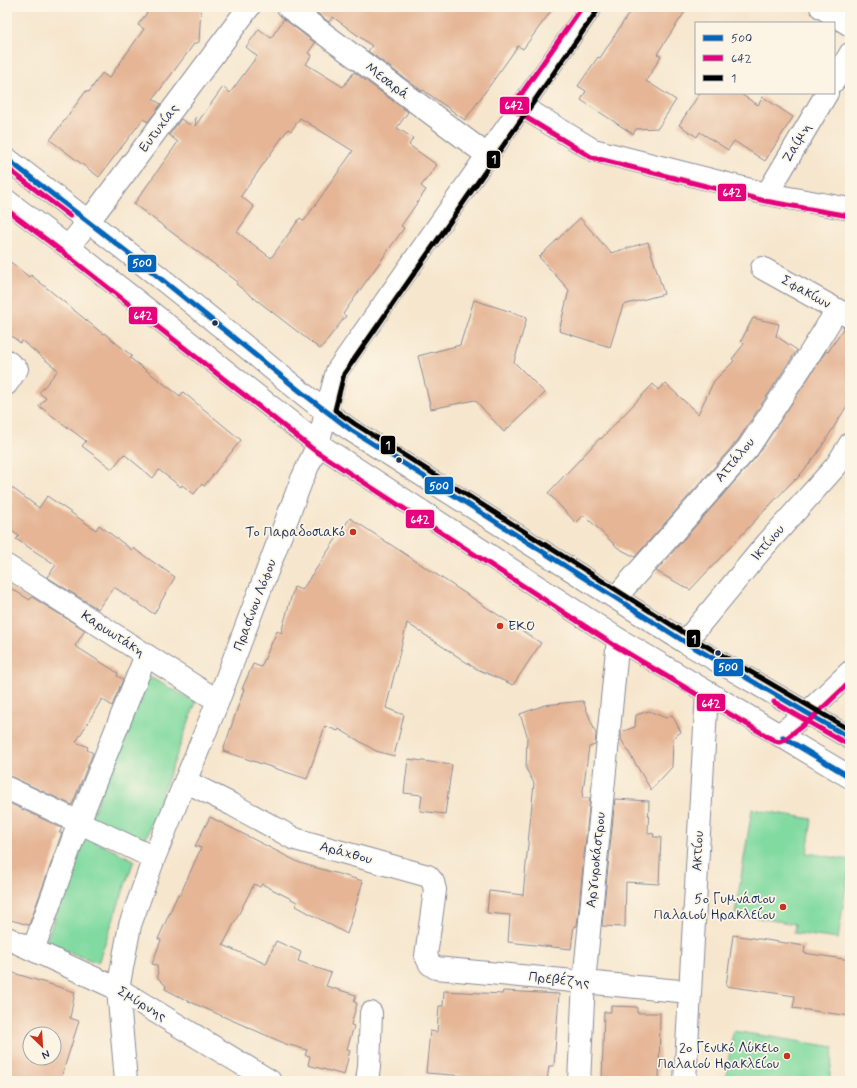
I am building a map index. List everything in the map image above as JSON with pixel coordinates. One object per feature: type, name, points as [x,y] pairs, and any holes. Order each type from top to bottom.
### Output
[{"type":"street","name":"Ευτυχίας","points":[[68,247],[248,7]]},
{"type":"street","name":"Μεσαρά","points":[[288,7],[486,155]]},
{"type":"street","name":"Πρασίνου Λόφου","points":[[126,1081],[118,989],[130,926],[154,858],[218,701],[302,479],[318,444],[337,371],[486,155],[591,7]]},
{"type":"street","points":[[821,7],[850,25]]},
{"type":"street","points":[[835,79],[850,54]]},
{"type":"street","name":"Ζαίμη","points":[[767,194],[826,94]]},
{"type":"street","points":[[521,106],[593,150],[767,194],[850,209]]},
{"type":"street","points":[[7,159],[89,221],[327,413],[351,430],[685,642],[850,738]]},
{"type":"street","points":[[7,201],[68,247],[318,444],[618,639],[850,777]]},
{"type":"street","name":"Σφακίων","points":[[762,268],[844,313]]},
{"type":"street","name":"Αττάλου","points":[[616,597],[748,448],[804,363],[844,313]]},
{"type":"street","points":[[7,360],[18,369],[7,385]]},
{"type":"street","name":"Ικτίνου","points":[[685,642],[762,550],[836,466],[850,444]]},
{"type":"street","name":"Καρυωτάκη","points":[[7,566],[218,701]]},
{"type":"street","name":"Αργυροκάστρου","points":[[579,1081],[584,982],[618,639]]},
{"type":"street","points":[[33,950],[79,822],[146,655]]},
{"type":"street","points":[[779,735],[807,713],[850,672]]},
{"type":"street","name":"Ακτίου","points":[[685,1081],[707,692]]},
{"type":"street","name":"Αράχθου","points":[[185,781],[233,805],[294,839],[428,876],[433,882],[434,890],[426,956],[430,964]]},
{"type":"street","points":[[7,788],[154,858]]},
{"type":"street","name":"Σμύρνης","points":[[7,938],[118,989],[270,1081]]},
{"type":"street","name":"Πρεβέζης","points":[[430,964],[436,968],[690,992]]},
{"type":"street","points":[[367,1081],[371,1013]]},
{"type":"green space","points":[[146,675],[196,702],[145,841],[91,818]]},
{"type":"green space","points":[[752,809],[812,819],[807,853],[850,860],[838,939],[794,933],[795,924],[735,914]]},
{"type":"green space","points":[[85,837],[134,860],[98,963],[45,943]]},
{"type":"green space","points":[[733,1031],[834,1047],[829,1081],[725,1081]]},
{"type":"building","points":[[151,7],[201,7],[199,42],[194,44],[153,99],[161,104],[148,122],[143,119],[99,177],[50,140],[86,91],[89,92],[102,73],[109,78],[144,29],[138,25]]},
{"type":"building","points":[[309,7],[554,7],[523,49],[518,46],[465,120],[423,90],[422,91],[368,51],[372,46],[333,17],[329,22]]},
{"type":"building","points":[[633,7],[688,7],[657,54],[661,56],[646,81],[676,100],[658,128],[636,129],[633,134],[581,100],[586,91],[578,86],[598,57],[600,58]]},
{"type":"building","points":[[284,19],[315,43],[308,53],[312,55],[306,64],[343,87],[354,72],[408,112],[397,128],[413,138],[409,145],[437,165],[421,186],[426,190],[401,226],[404,228],[343,314],[346,316],[320,349],[236,284],[238,282],[134,204],[178,142],[169,135],[181,119],[190,125],[196,117],[195,126],[223,87],[230,93],[257,56],[246,47],[259,29],[271,38]],"holes":[[[300,118],[353,151],[304,221],[300,218],[271,258],[237,232],[254,207],[241,196],[288,129],[291,131]]]},
{"type":"building","points":[[699,94],[741,94],[758,105],[763,97],[793,117],[765,161],[734,141],[728,150],[700,132],[697,137],[679,125]]},
{"type":"building","points":[[580,218],[611,253],[648,242],[664,294],[623,305],[610,347],[559,331],[569,290],[539,257]]},
{"type":"building","points":[[7,259],[29,277],[31,275],[103,334],[104,333],[132,356],[130,358],[180,396],[183,392],[241,440],[204,486],[202,484],[194,494],[182,485],[181,487],[159,470],[153,478],[124,454],[112,469],[82,446],[86,441],[39,406],[46,398],[39,393],[58,370],[22,341],[20,343],[7,332]]},
{"type":"building","points":[[474,300],[527,317],[514,362],[545,393],[504,432],[475,400],[431,409],[418,356],[460,345]]},
{"type":"building","points":[[753,318],[779,324],[776,336],[797,350],[738,440],[635,557],[618,548],[584,515],[576,523],[548,493],[653,384],[658,390],[665,383],[698,414],[714,381],[734,361],[732,359],[744,344],[741,341]]},
{"type":"building","points":[[844,328],[850,329],[850,401],[817,454],[796,480],[795,479],[766,509],[690,590],[656,571],[757,456],[826,351],[828,352]]},
{"type":"building","points":[[7,484],[39,508],[47,496],[96,530],[99,525],[132,550],[133,548],[175,577],[154,614],[114,587],[98,609],[47,577],[56,565],[16,539],[19,536],[7,528]]},
{"type":"building","points":[[350,518],[541,643],[513,685],[475,668],[407,623],[386,708],[404,715],[394,756],[376,751],[339,729],[338,731],[325,726],[307,779],[223,751],[244,689],[242,689],[253,664],[261,667],[277,631],[281,633],[294,587],[302,590]]},
{"type":"building","points":[[7,586],[30,600],[32,597],[85,630],[75,646],[118,673],[117,676],[123,679],[112,706],[102,699],[76,742],[88,747],[87,750],[93,753],[72,805],[7,776]]},
{"type":"building","points":[[583,701],[596,734],[595,745],[589,747],[582,798],[590,798],[577,926],[574,926],[571,949],[508,942],[510,915],[487,913],[489,891],[523,895],[534,783],[526,769],[527,735],[520,714],[545,705]]},
{"type":"building","points":[[649,711],[666,718],[672,715],[681,732],[673,738],[672,767],[651,790],[621,739],[621,732],[635,727],[636,715]]},
{"type":"building","points":[[408,759],[452,765],[445,814],[420,811],[422,795],[404,793]]},
{"type":"building","points":[[615,799],[649,801],[648,833],[654,834],[653,837],[661,837],[659,884],[626,882],[625,927],[602,926]]},
{"type":"building","points":[[7,802],[62,828],[59,833],[62,833],[29,925],[7,919]]},
{"type":"building","points":[[210,817],[300,863],[363,881],[347,934],[296,906],[297,902],[262,884],[260,887],[254,884],[223,945],[266,964],[276,941],[301,952],[298,961],[331,973],[326,986],[356,995],[354,1002],[357,1003],[351,1025],[354,1026],[347,1049],[350,1050],[344,1075],[308,1065],[310,1056],[305,1055],[307,1050],[286,1044],[186,1000],[165,989],[166,986],[158,978],[157,965],[152,964],[161,940],[158,939],[201,848],[195,846]]},
{"type":"building","points":[[733,935],[805,946],[804,953],[850,960],[850,1016],[793,1008],[795,996],[726,986]]},
{"type":"building","points":[[7,971],[75,992],[70,1018],[79,1021],[60,1081],[7,1081]]},
{"type":"building","points":[[444,991],[502,994],[503,991],[559,994],[554,1066],[549,1066],[547,1081],[464,1081],[465,1076],[426,1073],[430,1031],[437,1032],[439,1006],[443,1006]]},
{"type":"building","points":[[611,1006],[637,1007],[637,1013],[660,1013],[659,1081],[602,1081],[604,1012],[611,1012]]},
{"type":"transit line","name":"642","points":[[582,7],[515,103],[514,107],[517,112],[591,157],[765,201],[849,216]]},
{"type":"transit line","name":"1","points":[[597,11],[344,374],[335,410],[689,636],[850,730]]},
{"type":"transit line","name":"500","points":[[7,159],[140,262],[301,392],[351,430],[685,642],[850,738]]},
{"type":"transit line","name":"642","points":[[7,168],[70,216]]},
{"type":"transit line","name":"642","points":[[7,210],[64,253],[314,450],[614,645],[775,741],[783,741],[812,718],[850,682]]},
{"type":"transit line","name":"642","points":[[774,702],[847,744]]},
{"type":"transit line","name":"500","points":[[783,737],[850,777]]},
{"type":"place","name":"Το Παραδοσιακό","points":[[353,532]]},
{"type":"place","name":"EKO","points":[[500,626]]},
{"type":"place","name":"5ο Γυμνάσιου Παλαιού Ηρακλείου","points":[[783,907]]},
{"type":"place","name":"2ο Γενικό Λύκειο Παλαιού Ηρακλείου","points":[[787,1056]]}]
